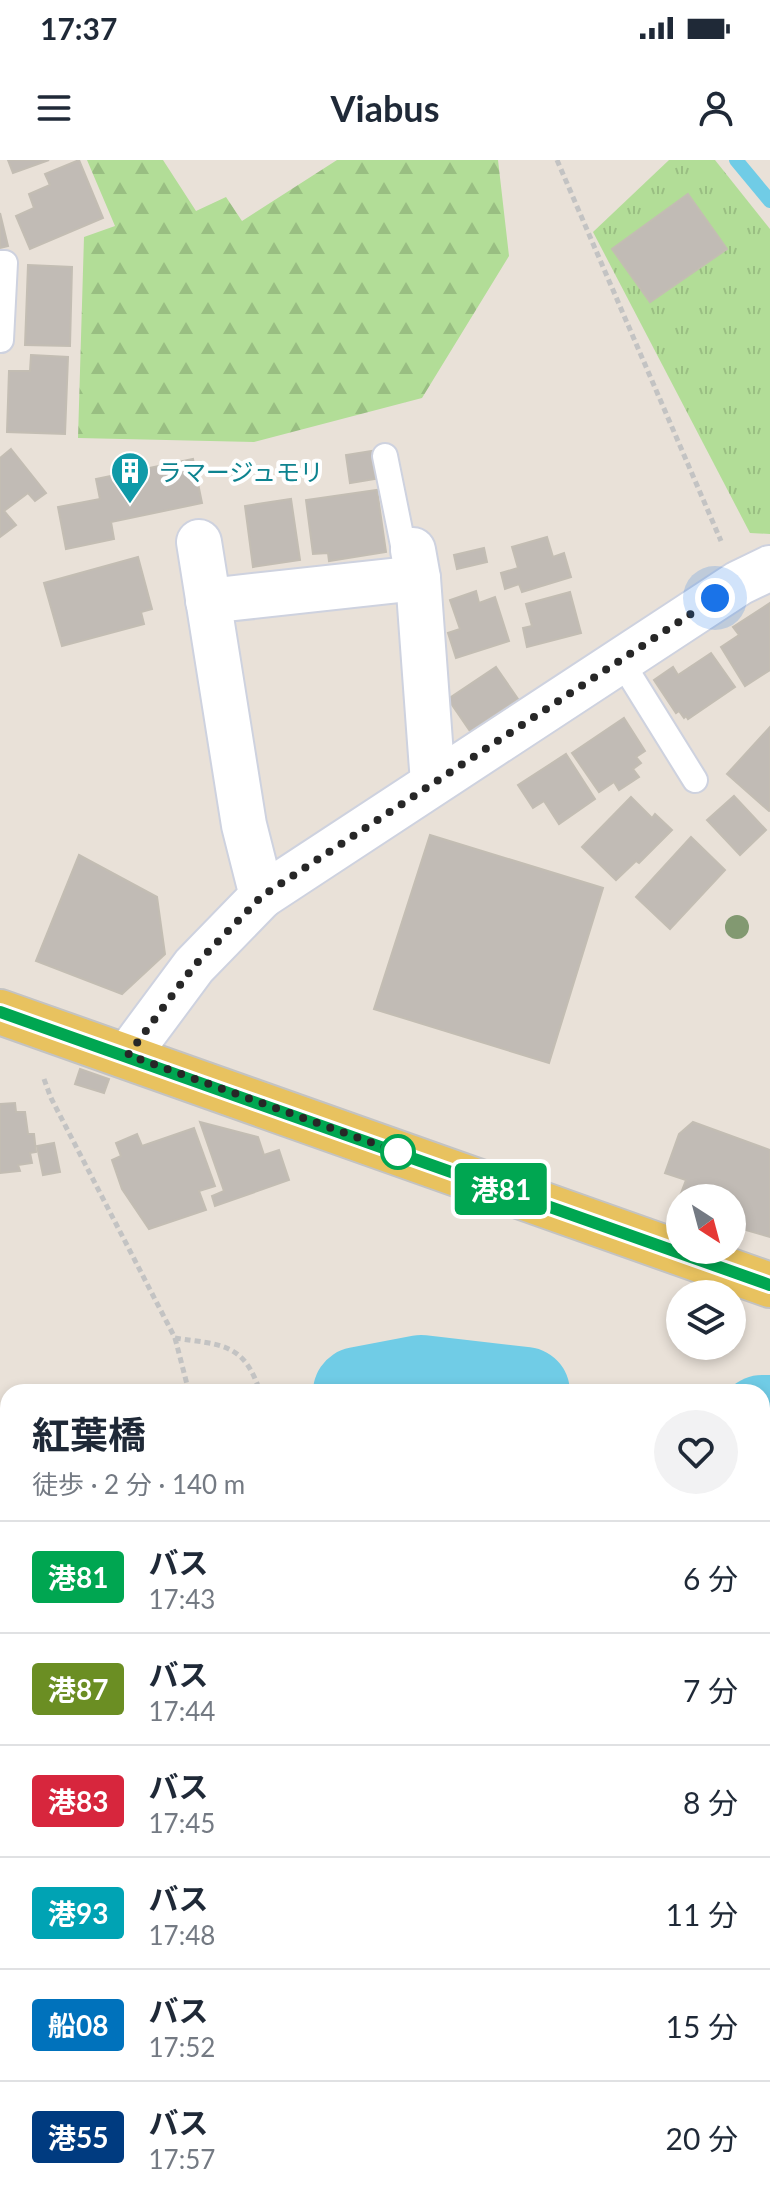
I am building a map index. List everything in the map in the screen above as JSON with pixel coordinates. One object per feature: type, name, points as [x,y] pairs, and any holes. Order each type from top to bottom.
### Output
[{"type":"main road","points":[[17,1017],[770,1285]]},
{"type":"street","points":[[199,542],[244,825],[262,896]]},
{"type":"street","points":[[208,601],[416,564],[433,783]]},
{"type":"street","points":[[128,1055],[194,966],[262,896],[754,575]]},
{"type":"lane","points":[[0,263],[5,263],[1,340]]},
{"type":"lane","points":[[385,456],[404,550],[416,564]]},
{"type":"lane","points":[[621,661],[695,780]]},
{"type":"path","points":[[557,160],[754,575]]},
{"type":"path","points":[[17,1017],[51,1098],[176,1340],[187,1384]]},
{"type":"path","points":[[176,1340],[229,1346],[253,1372],[257,1384]]},
{"type":"green space","points":[[87,160],[163,160],[196,211],[226,197],[242,221],[337,160],[498,160],[509,256],[422,398],[254,442],[78,438],[84,237],[115,226]]},
{"type":"green space","points":[[669,160],[715,160],[770,229],[770,534],[750,533],[593,232]]},
{"type":"building","points":[[8,160],[49,160],[13,173]]},
{"type":"building","points":[[79,160],[103,218],[30,249],[16,216],[34,208],[29,194],[50,185],[45,174]]},
{"type":"building","points":[[688,194],[727,249],[650,302],[612,249]]},
{"type":"building","points":[[0,213],[8,246],[0,248]]},
{"type":"building","points":[[28,265],[72,267],[70,346],[25,345]]},
{"type":"building","points":[[31,355],[68,357],[65,434],[7,432],[9,371],[30,371]]},
{"type":"building","points":[[11,449],[46,493],[35,501],[28,493],[4,511],[16,525],[0,537],[0,458]]},
{"type":"building","points":[[372,451],[375,479],[350,483],[346,455]]},
{"type":"building","name":"ラマージュモリ","points":[[193,459],[202,503],[111,522],[114,539],[66,549],[58,507],[100,499],[96,479]]},
{"type":"building","points":[[377,490],[386,552],[329,561],[328,553],[313,554],[306,500]]},
{"type":"building","points":[[291,499],[300,560],[253,567],[245,506]]},
{"type":"building","points":[[547,537],[553,557],[564,553],[571,577],[522,592],[519,584],[505,589],[501,573],[518,568],[512,547]]},
{"type":"building","points":[[484,548],[487,562],[457,569],[454,555]]},
{"type":"building","points":[[138,557],[152,609],[141,612],[144,624],[62,646],[44,583]]},
{"type":"building","points":[[476,591],[479,603],[495,597],[509,641],[456,658],[448,633],[460,629],[450,600]]},
{"type":"building","points":[[570,592],[581,633],[527,647],[523,628],[532,626],[526,604]]},
{"type":"building","points":[[770,603],[770,670],[745,686],[721,647],[739,635],[733,627]]},
{"type":"building","points":[[711,653],[735,687],[688,719],[686,716],[684,718],[679,711],[676,713],[654,680],[673,667],[678,675]]},
{"type":"building","points":[[496,667],[518,699],[470,731],[448,699]]},
{"type":"building","points":[[624,718],[645,751],[636,757],[641,763],[633,769],[639,777],[619,790],[614,782],[599,792],[572,753]]},
{"type":"building","points":[[770,727],[770,810],[769,811],[727,774]]},
{"type":"building","points":[[566,754],[595,799],[559,824],[544,801],[533,808],[518,785]]},
{"type":"building","points":[[734,796],[766,830],[740,855],[707,820]]},
{"type":"building","points":[[631,797],[652,818],[655,814],[672,830],[639,863],[636,861],[616,880],[582,847]]},
{"type":"building","points":[[430,835],[603,888],[549,1063],[374,1009]]},
{"type":"building","points":[[691,837],[725,870],[670,929],[636,897]]},
{"type":"building","points":[[79,855],[157,897],[165,954],[122,994],[36,961]]},
{"type":"building","points":[[80,1069],[109,1079],[104,1093],[75,1084]]},
{"type":"building","points":[[15,1103],[16,1112],[25,1112],[28,1134],[34,1134],[36,1152],[30,1153],[32,1163],[18,1165],[20,1171],[0,1173],[0,1104]]},
{"type":"building","points":[[200,1122],[258,1137],[264,1155],[279,1150],[289,1180],[215,1206],[212,1196],[224,1191]]},
{"type":"building","points":[[693,1122],[770,1150],[770,1237],[746,1230],[746,1184],[684,1184],[686,1180],[665,1173],[679,1134]]},
{"type":"building","points":[[194,1128],[215,1186],[199,1191],[206,1210],[149,1229],[122,1189],[112,1160],[121,1156],[116,1143],[137,1134],[142,1146]]},
{"type":"building","points":[[54,1143],[60,1172],[43,1175],[37,1146]]},
{"type":"waterway","points":[[736,160],[770,201]]},
{"type":"waterway","points":[[400,1384],[421,1380],[456,1384]]},
{"type":"bus line","name":"港81","points":[[0,1012],[770,1285]]},
{"type":"place","name":"ラマージュモリ","points":[[130,505]]},
{"type":"route","points":[[398,1152],[128,1055],[194,966],[262,896],[715,598]]}]
